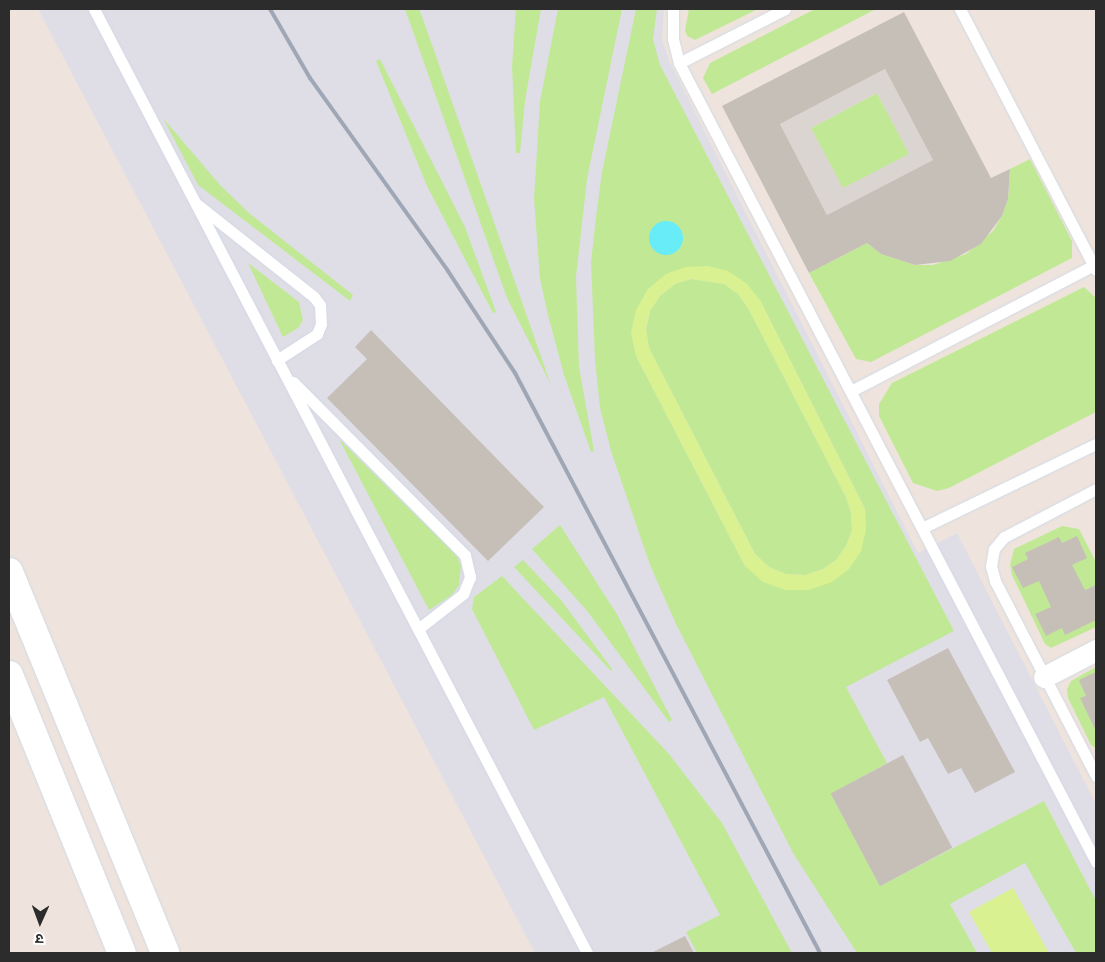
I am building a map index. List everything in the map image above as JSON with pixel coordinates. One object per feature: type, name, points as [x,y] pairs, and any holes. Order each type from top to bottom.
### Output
[{"type":"street","points":[[9,572],[165,953]]},
{"type":"street","points":[[1044,677],[1096,650]]},
{"type":"street","points":[[9,675],[122,953]]},
{"type":"lane","points":[[94,9],[587,953]]},
{"type":"lane","points":[[673,9],[673,38],[679,63],[1096,862]]},
{"type":"lane","points":[[679,63],[785,9]]},
{"type":"lane","points":[[850,391],[1095,268],[960,9]]},
{"type":"lane","points":[[195,202],[314,297],[320,306],[321,324],[317,334],[277,360]]},
{"type":"lane","points":[[285,374],[465,555],[470,576],[464,594],[418,630]]},
{"type":"lane","points":[[922,528],[1096,444]]},
{"type":"lane","points":[[1096,489],[1004,537],[994,549],[991,566],[994,582],[1096,776]]},
{"type":"shaded area","points":[[38,9],[664,9],[662,39],[670,63],[918,553],[957,533],[1096,804],[1096,953],[535,953]]},
{"type":"shaded area","points":[[885,69],[933,160],[827,215],[780,124]],"holes":[[[877,93],[909,154],[843,188],[811,128]]]},
{"type":"green space","points":[[405,9],[419,9],[423,19],[551,385],[507,298]]},
{"type":"green space","points":[[516,9],[541,9],[525,101],[520,153],[516,153],[512,66]]},
{"type":"green space","points":[[558,9],[622,9],[587,179],[576,277],[579,367],[594,451],[591,452],[564,375],[548,315],[540,279],[534,199],[540,101]]},
{"type":"green space","points":[[636,9],[657,9],[653,39],[660,65],[954,631],[846,687],[887,763],[831,794],[880,886],[1044,801],[1096,901],[1096,953],[1076,953],[1025,863],[950,904],[977,953],[857,953],[793,853],[676,624],[650,565],[611,451],[600,408],[595,360],[591,262],[602,172]],"holes":[[[708,266],[760,300],[865,509],[866,530],[809,590],[745,566],[636,356],[648,289]]]},
{"type":"green space","points":[[689,9],[758,9],[695,40],[687,36],[685,30]]},
{"type":"green space","points":[[815,9],[876,9],[712,94],[703,78],[710,63]]},
{"type":"green space","points":[[380,59],[465,227],[496,312],[493,313],[427,186],[376,61]]},
{"type":"green space","points":[[877,93],[909,154],[843,189],[811,128]]},
{"type":"green space","points":[[163,118],[220,185],[249,213],[353,295],[350,301],[198,185]]},
{"type":"green space","points":[[1030,159],[1072,241],[1072,258],[871,362],[856,359],[809,273],[867,243],[881,254],[915,265],[933,265],[966,254],[993,231],[1002,216],[1008,199],[1010,169]]},
{"type":"green space","points":[[248,263],[299,302],[303,320],[298,328],[283,337]]},
{"type":"green space","points":[[708,266],[728,271],[746,283],[760,300],[865,509],[866,530],[861,551],[849,569],[832,582],[809,590],[786,590],[763,582],[745,566],[636,356],[631,333],[636,310],[648,289],[666,274],[686,267]],"holes":[[[691,279],[724,284],[738,294],[748,308],[846,497],[851,513],[852,530],[846,546],[836,560],[823,569],[805,575],[786,574],[769,567],[755,554],[649,348],[646,329],[650,311],[660,296],[675,284]]]},
{"type":"green space","points":[[691,279],[724,284],[738,294],[748,308],[846,497],[851,513],[852,530],[846,546],[836,560],[823,569],[805,575],[786,574],[769,567],[755,554],[649,348],[646,330],[650,311],[660,296],[675,284]]},
{"type":"green space","points":[[1084,287],[1096,298],[1096,412],[949,488],[937,491],[913,483],[879,416],[879,404],[892,383]]},
{"type":"green space","points":[[339,439],[457,556],[461,566],[459,585],[452,595],[429,610]]},
{"type":"green space","points":[[560,525],[618,616],[672,720],[669,722],[588,612],[532,549]]},
{"type":"green space","points":[[1062,526],[1079,529],[1096,562],[1096,627],[1051,648],[1045,644],[1012,575],[1010,565],[1014,549]]},
{"type":"green space","points":[[523,560],[561,600],[612,669],[611,671],[514,567]]},
{"type":"green space","points":[[502,576],[669,754],[722,823],[792,953],[697,953],[686,932],[720,915],[604,697],[534,730],[472,609],[474,597]]},
{"type":"green space","points":[[1096,667],[1096,748],[1091,745],[1068,698],[1067,689],[1071,681]]},
{"type":"green space","points":[[1013,888],[1049,953],[992,953],[969,912]]},
{"type":"water","points":[[666,221],[673,222],[678,226],[682,231],[682,245],[678,250],[673,254],[666,255],[659,254],[654,250],[650,245],[649,238],[650,231],[654,226],[659,222]]},
{"type":"building","points":[[904,12],[991,178],[1010,169],[1008,199],[1002,216],[981,244],[950,261],[915,265],[881,254],[867,243],[809,273],[722,106]],"holes":[[[885,69],[933,160],[827,215],[780,124]]]},
{"type":"building","points":[[371,330],[544,507],[488,561],[327,398],[367,359],[355,347]]},
{"type":"building","points":[[1077,536],[1087,558],[1072,565],[1085,590],[1096,585],[1096,620],[1065,635],[1062,628],[1046,636],[1035,614],[1051,607],[1039,581],[1023,588],[1012,567],[1028,559],[1025,553],[1059,537],[1062,543]]},
{"type":"building","points":[[948,648],[1015,772],[975,793],[961,768],[948,774],[928,738],[920,742],[887,680]]},
{"type":"building","points":[[1096,672],[1096,731],[1080,698],[1086,696],[1079,680]]},
{"type":"building","points":[[903,755],[952,848],[880,886],[831,793]]},
{"type":"building","points":[[685,936],[694,953],[651,953]]},
{"type":"railway","points":[[270,9],[310,78],[448,271],[515,373],[820,953]]}]
